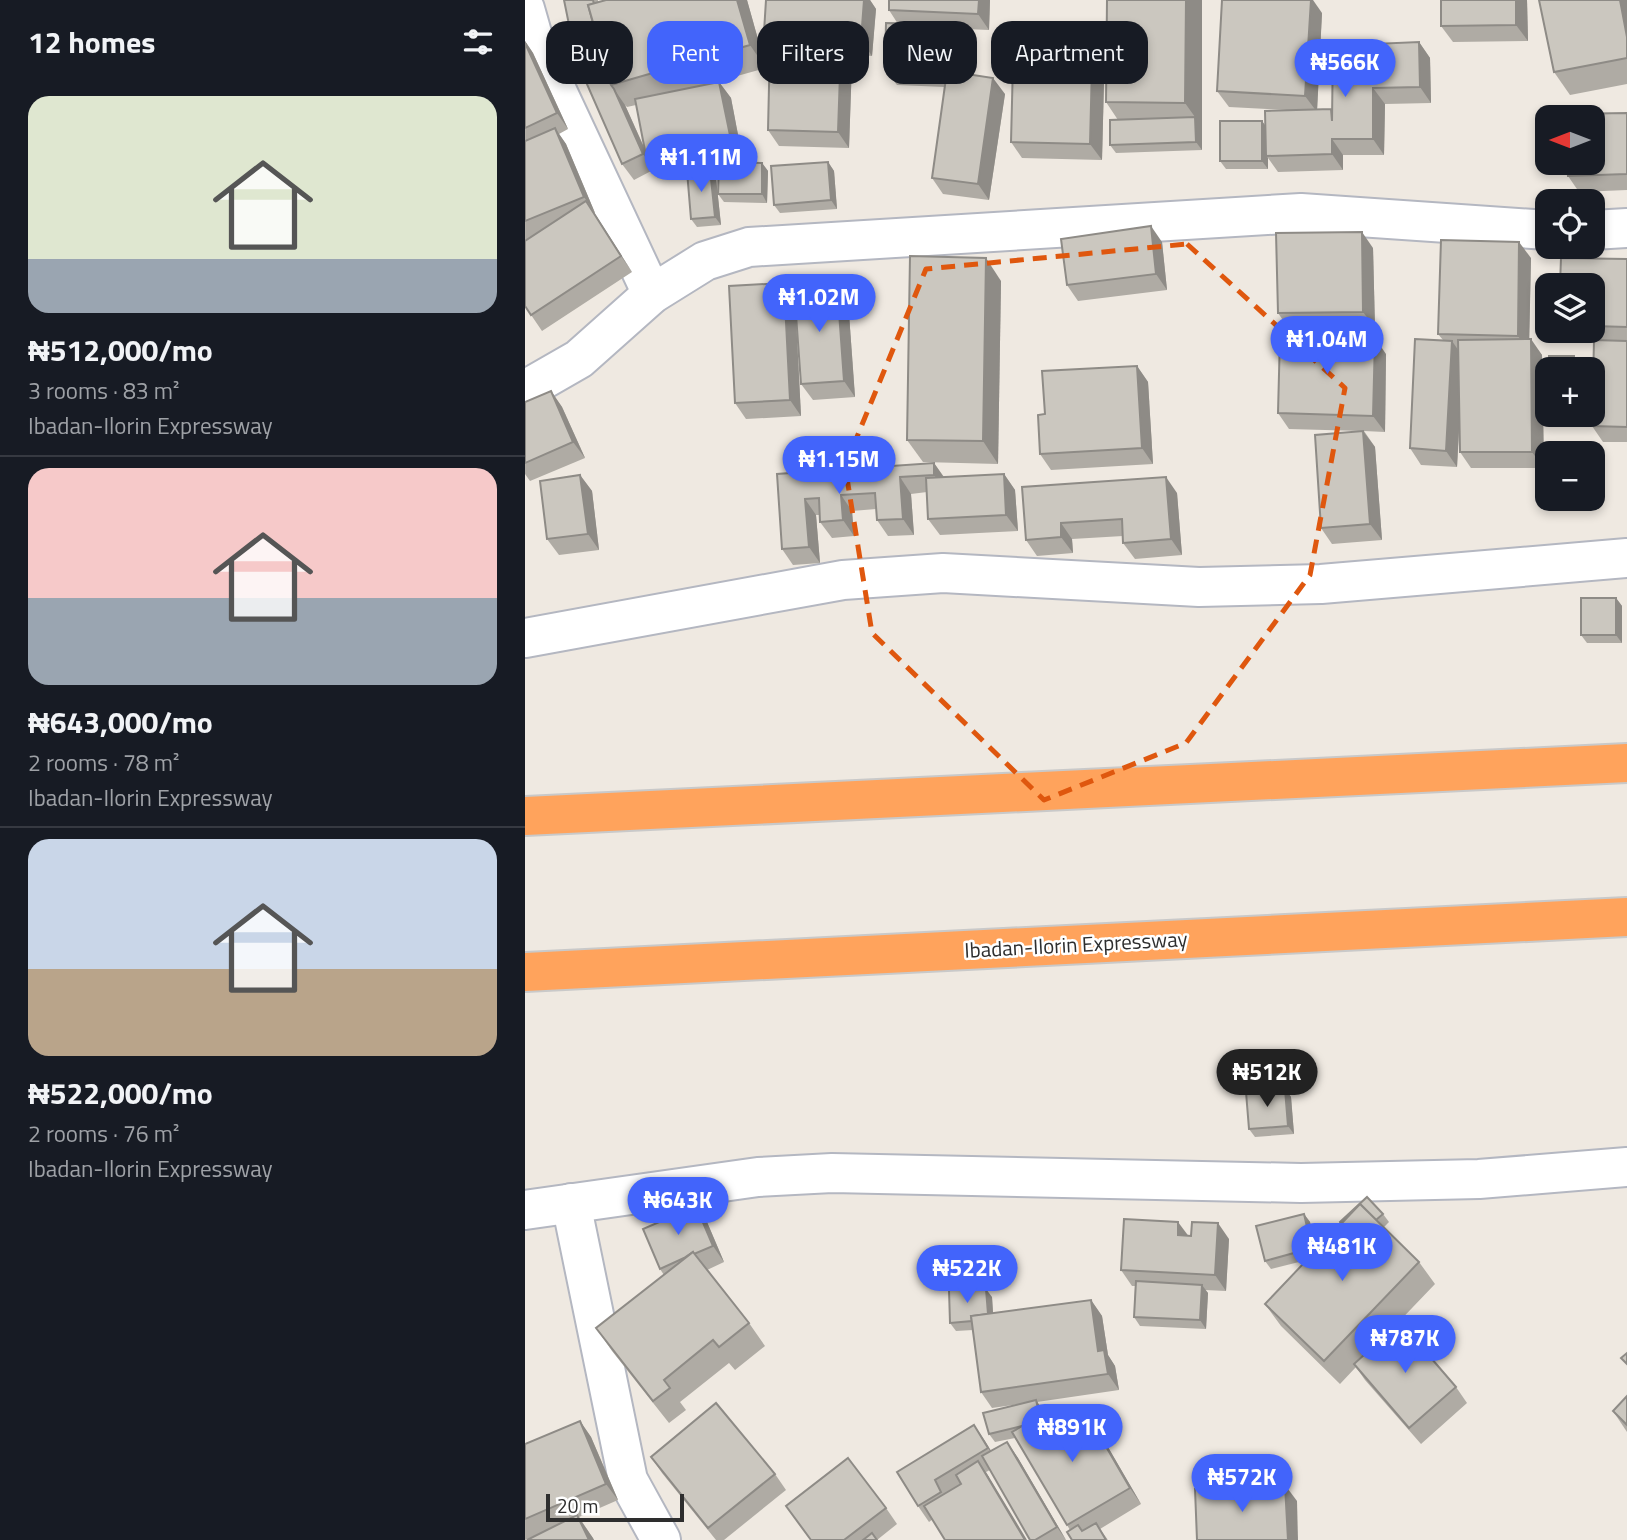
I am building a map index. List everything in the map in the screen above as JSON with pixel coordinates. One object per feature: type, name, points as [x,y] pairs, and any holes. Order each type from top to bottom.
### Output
[{"type":"highway","points":[[525,816],[1627,763]]},
{"type":"highway","name":"Ibadan-Ilorin Expressway","points":[[525,972],[1627,917]]},
{"type":"street","points":[[525,9],[535,44],[652,294]]},
{"type":"street","points":[[525,390],[579,359],[652,294],[705,261],[749,247],[1301,213],[1535,229]]},
{"type":"street","points":[[1605,229],[1627,228]]},
{"type":"street","points":[[525,638],[843,580],[943,573],[1199,587],[1321,584],[1627,558]]},
{"type":"street","points":[[525,1210],[758,1177],[832,1173],[1301,1183],[1479,1179],[1627,1167]]},
{"type":"street","points":[[571,1203],[628,1480],[661,1540]]},
{"type":"highlighted area","points":[[1187,244],[1345,388],[1310,575],[1186,743],[1044,800],[872,633],[845,466],[926,269]]},
{"type":"building","points":[[564,0],[593,0],[594,4],[588,5],[592,21],[568,21]]},
{"type":"building","points":[[606,0],[737,0],[750,45],[743,47],[743,21],[647,21],[647,75],[633,79],[633,21],[593,21],[588,5]]},
{"type":"building","points":[[766,0],[864,0],[862,21],[765,21]]},
{"type":"building","points":[[889,0],[979,0],[978,14],[889,10]]},
{"type":"building","points":[[1107,0],[1186,0],[1185,103],[1106,102],[1106,84],[1148,84],[1148,21],[1107,21]]},
{"type":"building","points":[[1222,0],[1311,0],[1305,96],[1217,91]]},
{"type":"building","points":[[1441,0],[1516,0],[1516,25],[1441,26]]},
{"type":"building","points":[[1539,0],[1620,0],[1627,37],[1627,58],[1554,72]]},
{"type":"building","points":[[1333,42],[1419,42],[1420,87],[1373,88],[1373,139],[1332,139],[1332,154],[1266,156],[1265,111],[1331,109],[1332,121]]},
{"type":"building","points":[[525,43],[557,113],[525,128]]},
{"type":"building","points":[[977,76],[991,78],[978,184],[932,178],[945,84],[977,84]]},
{"type":"building","points":[[587,84],[611,84],[643,154],[622,164]]},
{"type":"building","points":[[719,84],[732,145],[647,161],[635,99]]},
{"type":"building","points":[[769,84],[840,84],[838,132],[768,130]]},
{"type":"building","points":[[1012,84],[1092,84],[1090,144],[1011,142]]},
{"type":"building","points":[[1605,113],[1627,113],[1627,174],[1605,175]]},
{"type":"building","points":[[1195,117],[1196,142],[1110,145],[1110,120]]},
{"type":"building","points":[[1220,121],[1262,121],[1262,161],[1220,161]]},
{"type":"building","points":[[555,128],[584,197],[525,221],[525,141]]},
{"type":"building","points":[[719,162],[762,163],[762,194],[718,194]]},
{"type":"building","points":[[828,162],[831,200],[774,205],[771,166]]},
{"type":"building","points":[[710,169],[715,217],[691,219],[687,171]]},
{"type":"building","points":[[586,201],[621,256],[531,315],[525,306],[525,241]]},
{"type":"building","points":[[1151,226],[1156,274],[1067,285],[1061,239]]},
{"type":"building","points":[[1362,232],[1363,312],[1278,313],[1276,233]]},
{"type":"building","points":[[1441,240],[1519,242],[1518,336],[1438,334]]},
{"type":"building","points":[[910,256],[986,258],[983,441],[907,440]]},
{"type":"building","points":[[1561,259],[1627,259],[1627,327],[1605,326],[1605,273],[1560,273]]},
{"type":"building","points":[[784,283],[790,400],[735,403],[729,286]]},
{"type":"building","points":[[837,284],[844,381],[801,384],[794,287]]},
{"type":"building","points":[[1280,336],[1375,338],[1373,416],[1278,413]]},
{"type":"building","points":[[1415,339],[1452,341],[1446,451],[1410,448]]},
{"type":"building","points":[[1531,339],[1532,452],[1460,452],[1458,340]]},
{"type":"building","points":[[1627,341],[1627,427],[1605,426],[1605,357],[1594,357],[1594,343]]},
{"type":"building","points":[[1137,366],[1142,448],[1040,454],[1038,415],[1045,414],[1042,371]]},
{"type":"building","points":[[551,391],[573,442],[525,463],[525,402]]},
{"type":"building","points":[[1363,431],[1370,524],[1321,528],[1315,435]]},
{"type":"building","points":[[934,463],[934,475],[900,477],[903,519],[877,520],[875,493],[841,495],[843,520],[820,522],[819,498],[805,499],[809,547],[782,549],[777,474]]},
{"type":"building","points":[[1004,474],[1006,515],[928,519],[926,478]]},
{"type":"building","points":[[580,475],[588,534],[547,539],[540,481]]},
{"type":"building","points":[[1166,477],[1171,539],[1123,543],[1122,519],[1061,523],[1061,537],[1026,540],[1022,487]]},
{"type":"building","points":[[1581,598],[1616,598],[1616,635],[1581,635]]},
{"type":"building","points":[[1285,1089],[1288,1126],[1249,1129],[1246,1092]]},
{"type":"building","points":[[1367,1197],[1383,1214],[1376,1220],[1360,1204],[1341,1224],[1340,1222]]},
{"type":"building","points":[[1360,1204],[1419,1262],[1324,1361],[1265,1304]]},
{"type":"building","points":[[696,1206],[713,1246],[694,1254],[693,1252],[660,1269],[643,1229]]},
{"type":"building","points":[[1304,1214],[1312,1248],[1265,1261],[1256,1226]]},
{"type":"building","points":[[1124,1219],[1178,1222],[1178,1235],[1191,1236],[1192,1222],[1218,1223],[1215,1275],[1121,1270]]},
{"type":"building","points":[[693,1252],[749,1323],[719,1347],[713,1340],[664,1380],[670,1388],[653,1401],[596,1328]]},
{"type":"building","points":[[1136,1281],[1202,1285],[1200,1320],[1134,1317]]},
{"type":"building","points":[[986,1289],[988,1314],[971,1316],[972,1321],[950,1323],[949,1290]]},
{"type":"building","points":[[1091,1300],[1098,1351],[1104,1350],[1108,1374],[981,1392],[971,1316]]},
{"type":"building","points":[[1400,1322],[1456,1387],[1409,1428],[1354,1364]]},
{"type":"building","points":[[1627,1353],[1627,1364],[1621,1358]]},
{"type":"building","points":[[1627,1396],[1627,1425],[1613,1411]]},
{"type":"building","points":[[1036,1400],[1040,1416],[1022,1426],[989,1434],[983,1413]]},
{"type":"building","points":[[716,1403],[775,1474],[708,1528],[651,1457]]},
{"type":"building","points":[[1083,1407],[1130,1488],[1067,1525],[1012,1432],[1041,1415],[1054,1436],[1064,1430],[1059,1422]]},
{"type":"building","points":[[580,1421],[606,1484],[525,1519],[525,1444]]},
{"type":"building","points":[[974,1425],[988,1448],[935,1480],[941,1492],[918,1506],[897,1472]]},
{"type":"building","points":[[1007,1442],[1057,1527],[1035,1540],[1030,1540],[982,1456]]},
{"type":"building","points":[[848,1458],[886,1508],[844,1540],[811,1540],[786,1506]]},
{"type":"building","points":[[978,1461],[1025,1540],[945,1540],[924,1506],[961,1484],[956,1475]]},
{"type":"building","points":[[1285,1485],[1288,1540],[1197,1540],[1195,1489]]},
{"type":"building","points":[[577,1515],[589,1540],[527,1540]]},
{"type":"building","points":[[1096,1523],[1106,1540],[1072,1540],[1067,1532],[1078,1525],[1082,1531]]},
{"type":"building","points":[[872,1533],[877,1540],[863,1540]]}]
